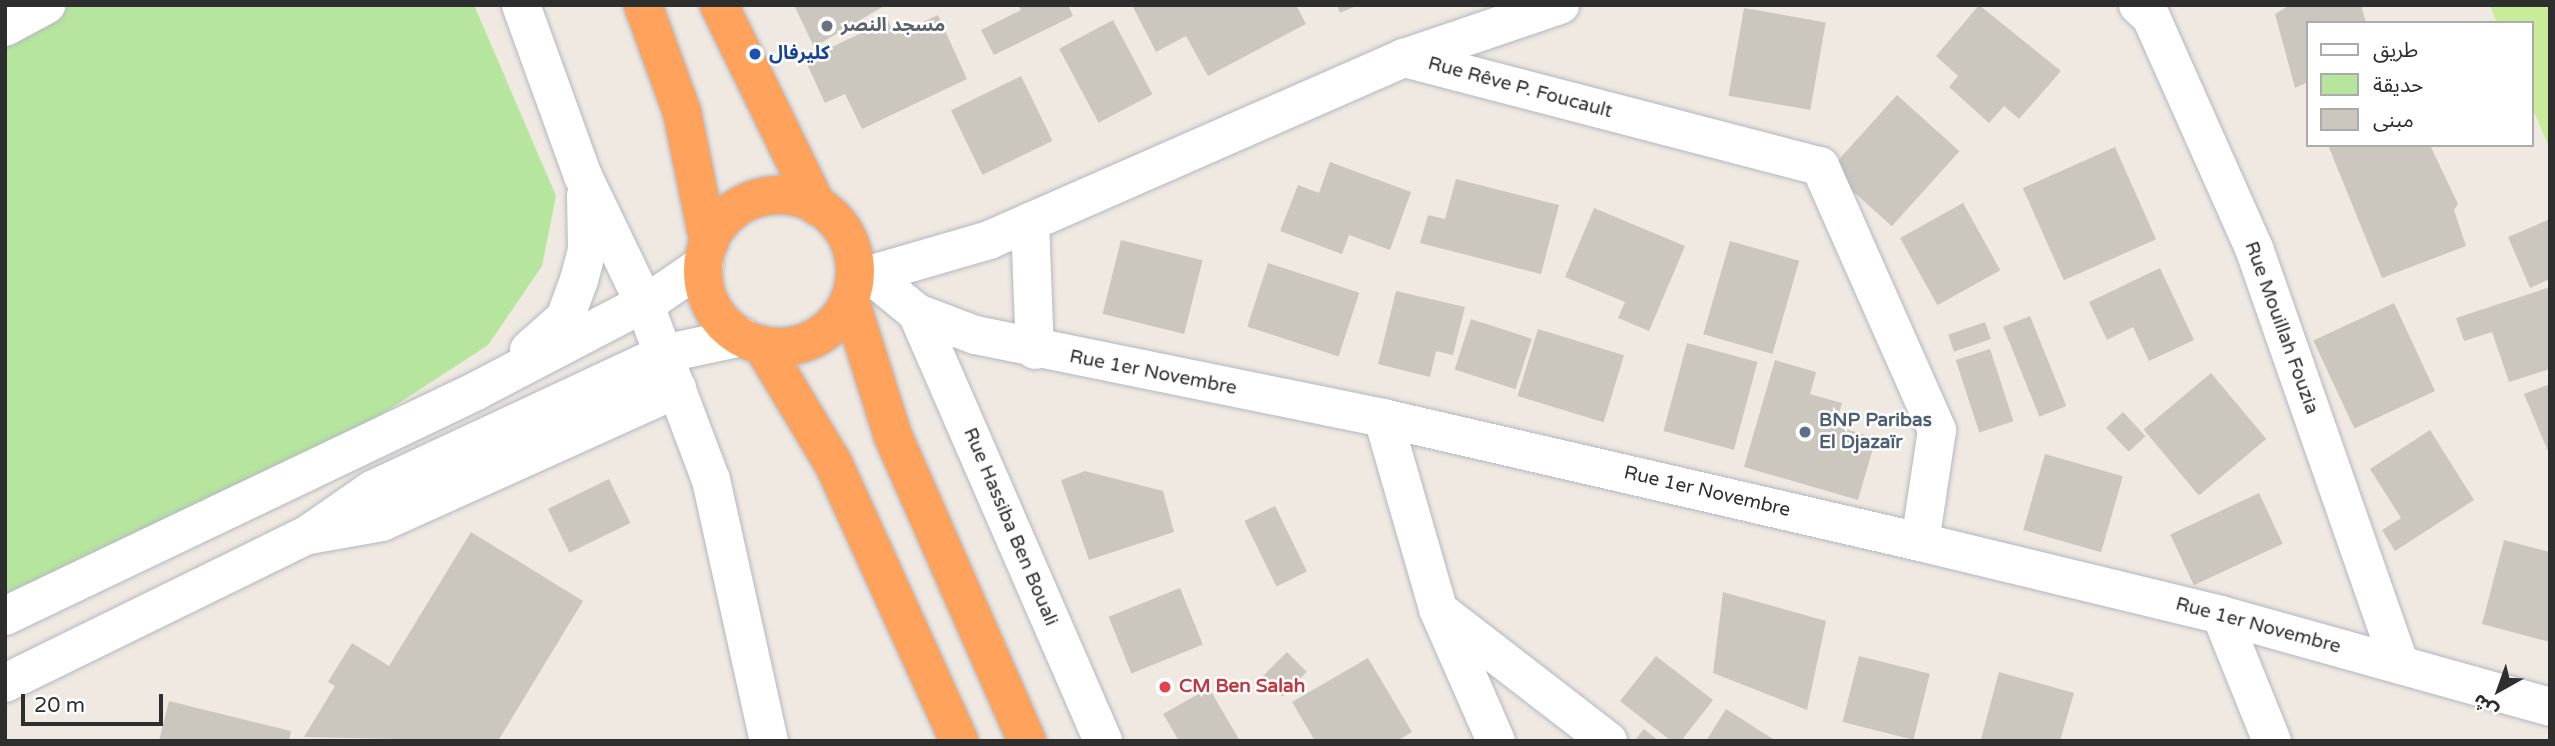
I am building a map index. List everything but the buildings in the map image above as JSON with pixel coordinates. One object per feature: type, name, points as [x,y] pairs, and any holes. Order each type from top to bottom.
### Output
[{"type":"highway","points":[[643,5],[682,112],[712,306],[752,341],[834,465],[959,741]]},
{"type":"highway","points":[[719,5],[817,206],[847,237],[894,436],[1027,741]]},
{"type":"highway","points":[[706,254],[719,224],[754,200],[776,195],[817,206]]},
{"type":"highway","points":[[752,341],[805,343],[839,319],[859,285]]},
{"type":"street","points":[[5,27],[46,5]]},
{"type":"street","points":[[520,5],[583,176],[644,303],[716,501],[769,741]]},
{"type":"street","points":[[1404,58],[1560,5]]},
{"type":"street","name":"Rue Mouillah Fouzia","points":[[2138,5],[2151,17],[2255,251],[2399,663]]},
{"type":"street","name":"Rue Rêve P. Foucault","points":[[859,285],[1030,222],[1404,58],[1820,166],[1937,430],[1920,542]]},
{"type":"street","points":[[476,391],[515,366],[565,317],[587,251],[583,176]]},
{"type":"street","points":[[1030,222],[1035,350]]},
{"type":"street","points":[[5,616],[476,391],[644,303],[706,254]]},
{"type":"street","name":"Rue 1er Novembre","points":[[859,285],[917,313],[1035,350],[1383,418],[1920,542],[2221,615],[2550,707]]},
{"type":"street","name":"Rue Hassiba Ben Bouali","points":[[917,313],[1103,741]]},
{"type":"street","points":[[5,683],[307,535],[373,490],[663,354],[752,341]]},
{"type":"street","points":[[307,535],[382,522],[677,389]]},
{"type":"street","points":[[1383,418],[1438,609],[1496,741]]},
{"type":"street","points":[[1438,609],[1608,741]]},
{"type":"street","points":[[2221,615],[2272,741]]},
{"type":"green space","points":[[46,5],[474,5],[556,196],[542,266],[488,345],[258,495],[5,616],[5,26]]},
{"type":"green space","points":[[2490,5],[2550,5],[2550,149],[2534,112],[2534,21],[2496,21]]},
{"type":"place","name":"مسجد النصر","points":[[827,26]]},
{"type":"place","name":"كليرفال","points":[[755,54]]},
{"type":"place","name":"BNP Paribas El Djazaïr","points":[[1805,432]]},
{"type":"place","name":"CM Ben Salah","points":[[1165,687]]}]
